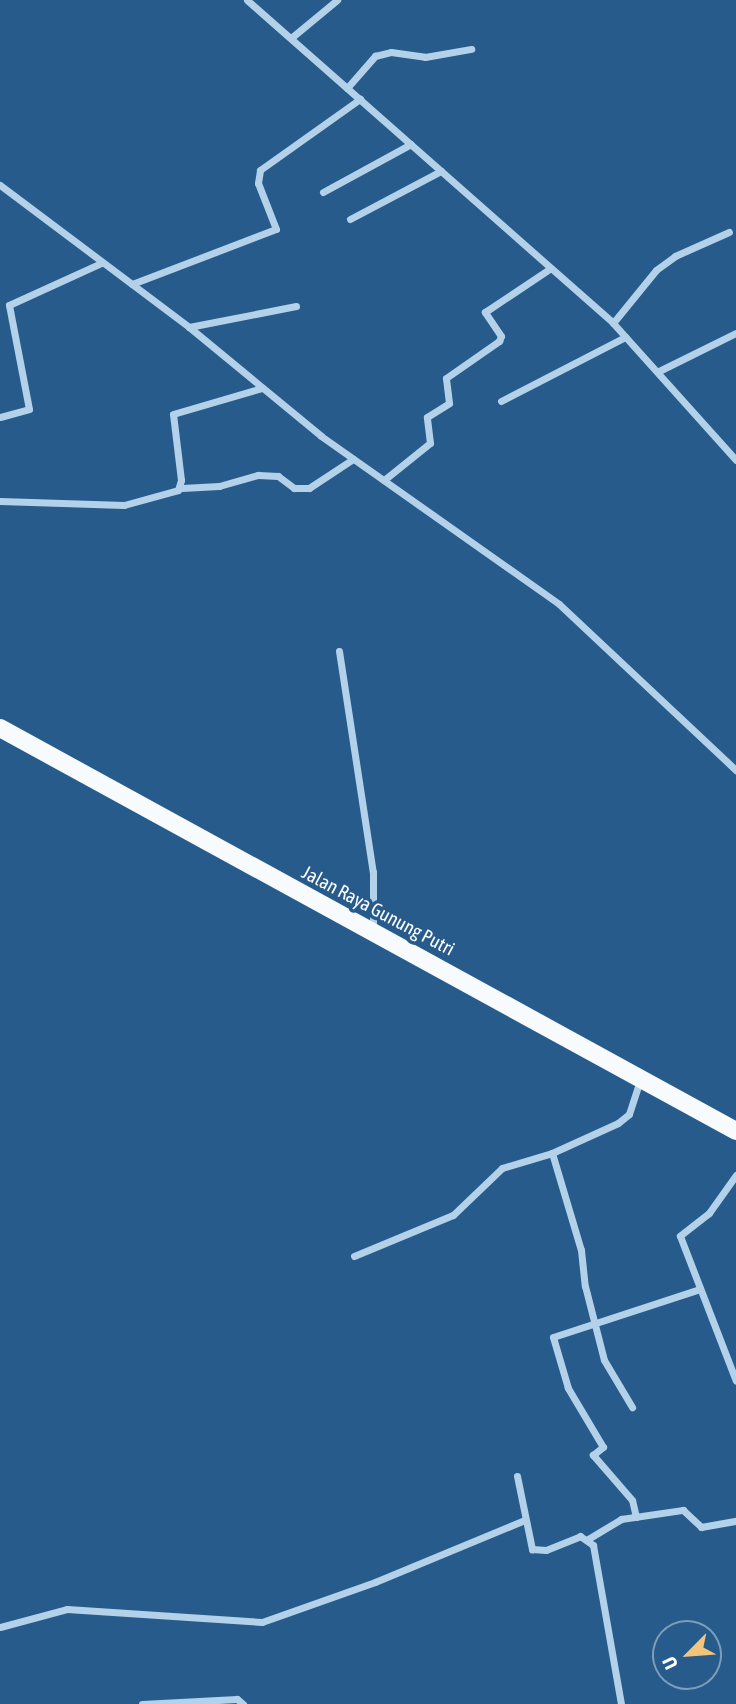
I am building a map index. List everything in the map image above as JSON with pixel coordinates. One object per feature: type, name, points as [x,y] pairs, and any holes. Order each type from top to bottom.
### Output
[{"type":"main road","name":"Jalan Raya Gunung Putri","points":[[0,727],[736,1131]]},
{"type":"street","points":[[247,0],[613,323],[659,371],[736,460]]},
{"type":"street","points":[[291,38],[337,0]]},
{"type":"street","points":[[347,88],[375,56],[391,52],[425,57],[471,48]]},
{"type":"street","points":[[132,284],[276,229],[258,183],[260,170],[360,99]]},
{"type":"street","points":[[323,192],[411,144]]},
{"type":"street","points":[[350,219],[441,171]]},
{"type":"street","points":[[0,185],[189,327],[354,459],[559,604],[736,770]]},
{"type":"street","points":[[613,323],[656,270],[675,256],[729,232]]},
{"type":"street","points":[[0,417],[29,409],[9,305],[101,263]]},
{"type":"street","points":[[384,480],[430,443],[427,417],[449,403],[446,378],[499,341],[501,336],[485,312],[551,268]]},
{"type":"street","points":[[189,327],[296,306]]},
{"type":"street","points":[[659,371],[736,333]]},
{"type":"street","points":[[500,401],[625,337]]},
{"type":"street","points":[[182,488],[173,414],[262,387]]},
{"type":"street","points":[[0,501],[124,505],[182,488],[219,486],[258,475],[278,476],[294,488],[310,488],[354,459]]},
{"type":"street","points":[[339,651],[373,872],[373,932]]},
{"type":"street","points":[[354,1256],[453,1215],[502,1168],[552,1153],[596,1135],[629,1114],[641,1077]]},
{"type":"street","points":[[552,1153],[581,1250],[593,1321],[604,1360],[632,1407]]},
{"type":"street","points":[[736,1175],[709,1213],[680,1236],[697,1290],[736,1381]]},
{"type":"street","points":[[636,1517],[621,1485],[593,1455],[603,1447],[568,1388],[553,1338],[593,1321],[644,1310],[697,1290]]},
{"type":"street","points":[[517,1476],[524,1520],[533,1549],[538,1551],[580,1536],[588,1539]]},
{"type":"street","points":[[588,1539],[621,1519],[683,1510],[701,1527],[736,1521]]},
{"type":"street","points":[[0,1627],[67,1609],[262,1622],[375,1582],[524,1520]]},
{"type":"street","points":[[588,1539],[613,1644],[621,1704]]},
{"type":"street","points":[[142,1704],[237,1699],[243,1704]]}]
